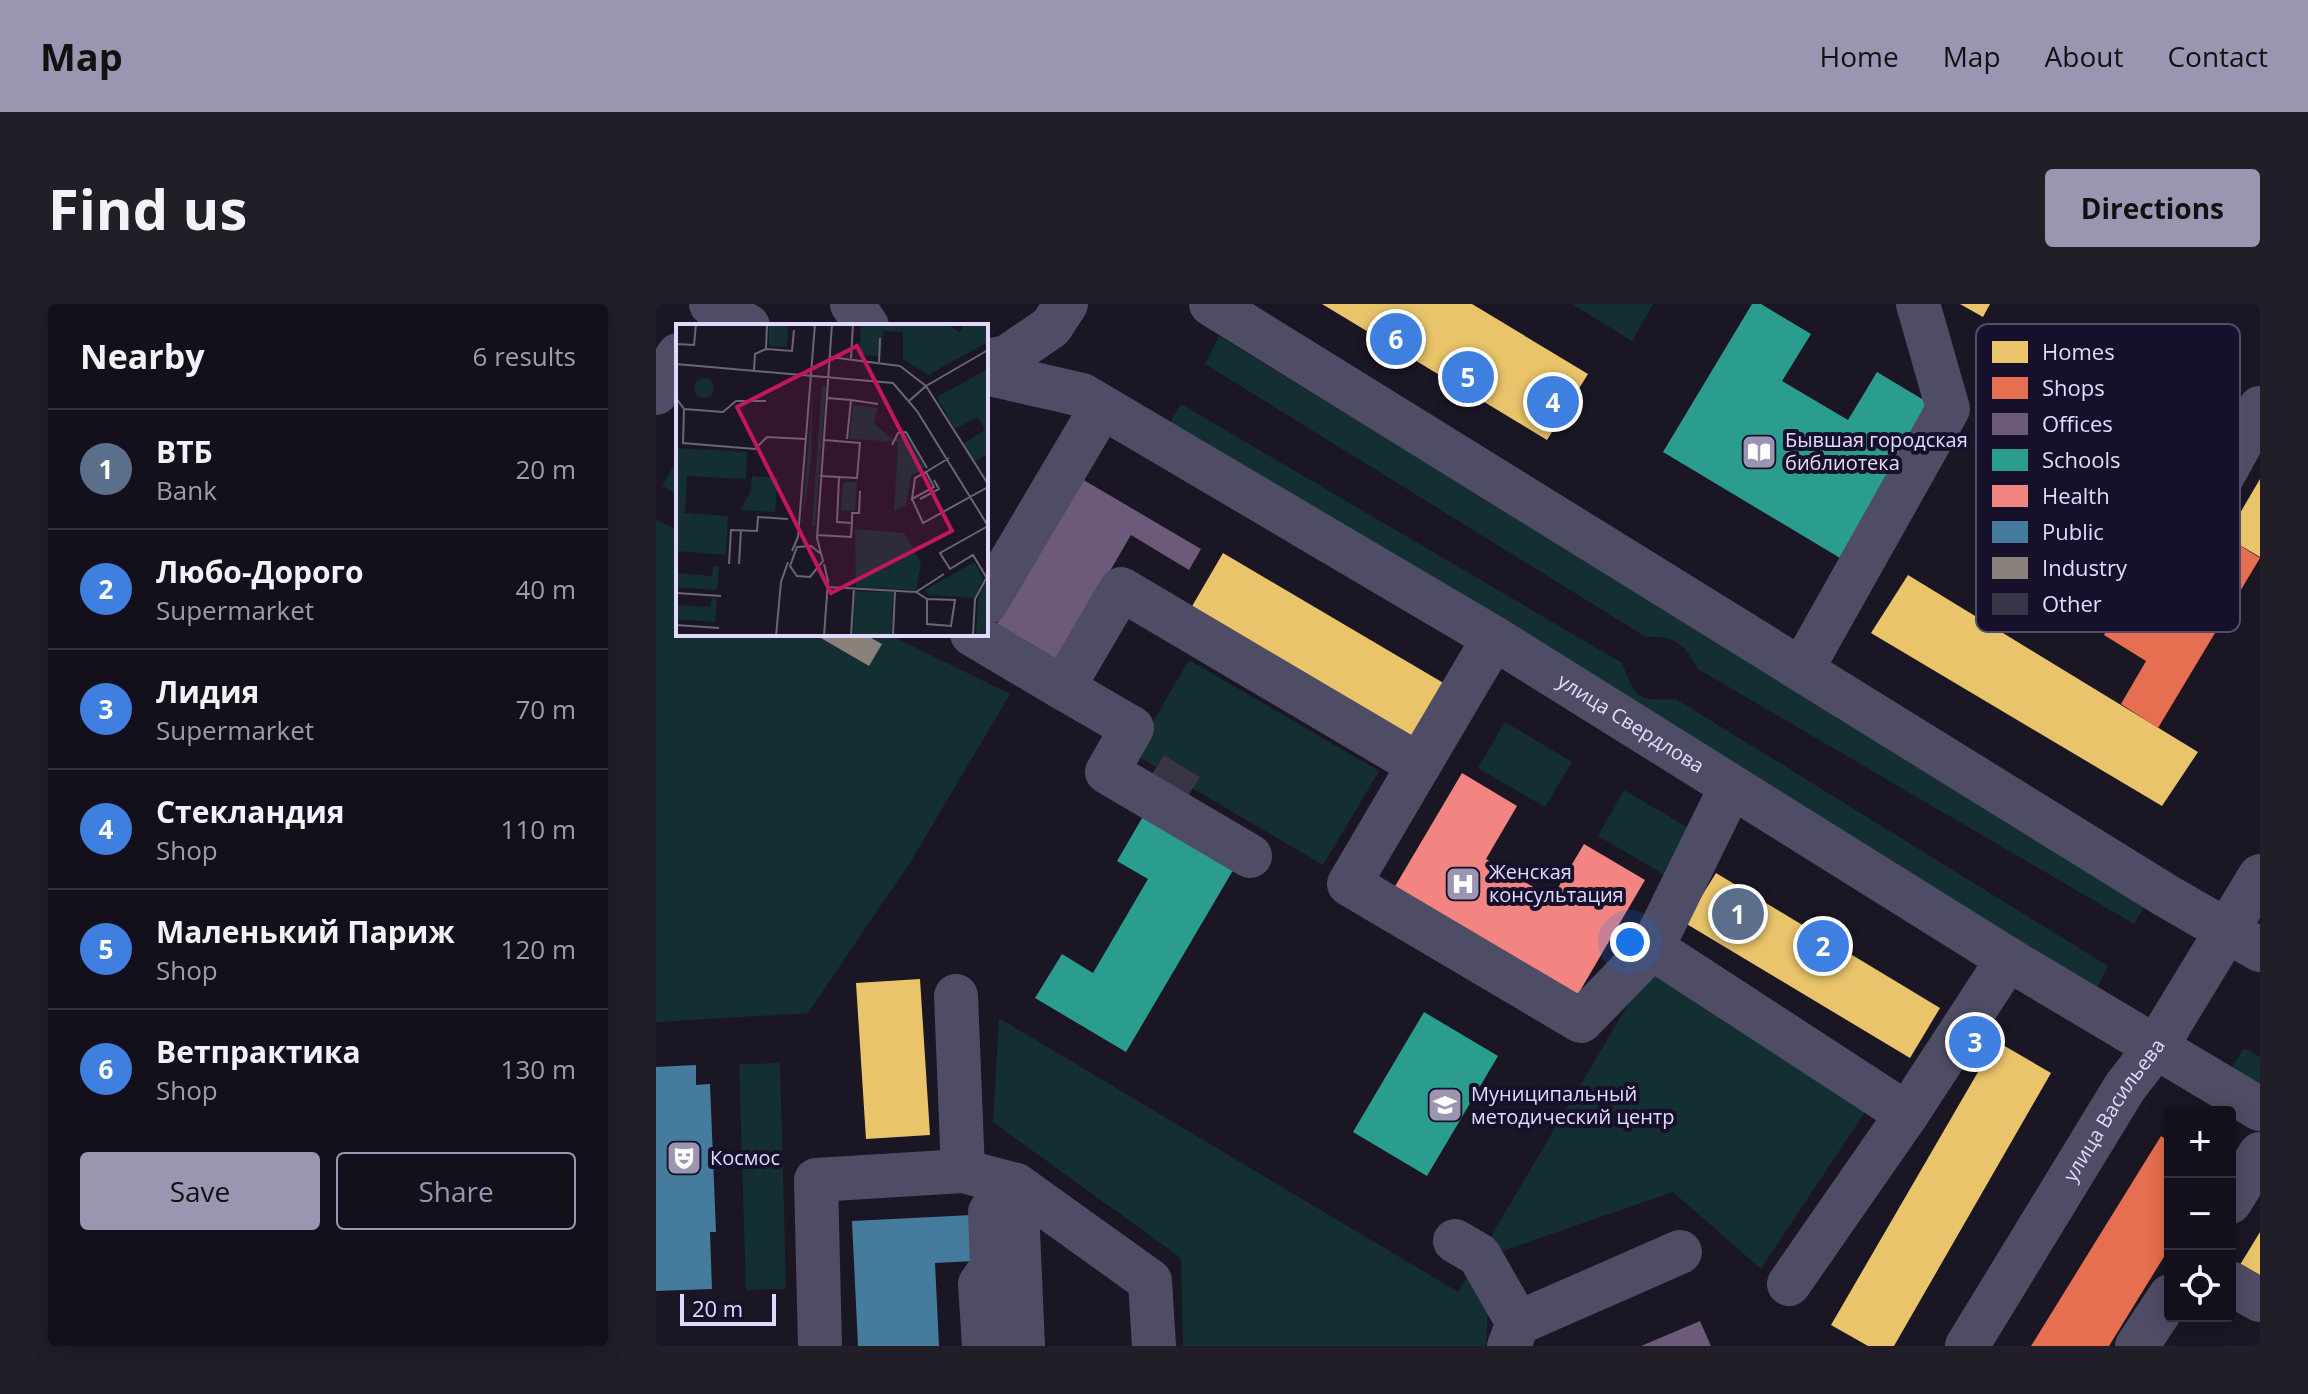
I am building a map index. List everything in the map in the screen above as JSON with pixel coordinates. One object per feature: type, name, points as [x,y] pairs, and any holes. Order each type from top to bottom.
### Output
[{"type":"street","points":[[696,324],[709,304],[744,324]]},
{"type":"street","points":[[852,304],[866,324]]},
{"type":"street","points":[[988,361],[1007,357],[1051,327],[1066,304]]},
{"type":"street","points":[[1211,304],[2165,895],[2244,940]]},
{"type":"street","points":[[1802,669],[1948,409],[1918,304]]},
{"type":"street","points":[[656,393],[676,358]]},
{"type":"street","name":"улица Свердлова","points":[[988,373],[1082,395],[1494,638],[2008,959],[2260,1109]]},
{"type":"street","points":[[988,600],[1102,407]]},
{"type":"street","points":[[2240,444],[2260,408]]},
{"type":"street","points":[[1063,688],[1121,589],[1419,765]]},
{"type":"street","points":[[975,636],[1132,728],[1107,772],[1250,856]]},
{"type":"street","points":[[1494,638],[1349,884],[1581,1021],[1652,948],[1731,787]]},
{"type":"street","name":"улица Васильева","points":[[1967,1346],[2125,1087],[2244,940],[2260,876]]},
{"type":"street","points":[[1652,948],[1907,1114]]},
{"type":"street","points":[[1789,1284],[1907,1114],[2008,959]]},
{"type":"street","points":[[956,996],[1023,1346]]},
{"type":"street","points":[[2236,1192],[2260,1154]]},
{"type":"street","points":[[984,1346],[980,1284],[992,1267],[989,1178]]},
{"type":"street","points":[[820,1346],[816,1180],[989,1178],[1150,1281],[1154,1346]]},
{"type":"street","points":[[1455,1241],[1479,1255],[1514,1334],[1680,1252]]},
{"type":"street","points":[[2236,1286],[2260,1300]]},
{"type":"street","points":[[2137,1346],[2164,1305]]},
{"type":"green space","points":[[1572,304],[1653,304],[1632,341]]},
{"type":"green space","points":[[1219,336],[2147,903],[2134,924],[1698,669],[1678,643],[1665,638],[1646,637],[1205,364]]},
{"type":"green space","points":[[1181,404],[1622,663],[1631,684],[1640,695],[1653,699],[1676,699],[2108,966],[2096,990],[1166,429]]},
{"type":"green space","points":[[676,462],[676,494],[662,486]]},
{"type":"green space","points":[[656,520],[676,529],[676,636],[892,636],[1010,694],[911,861],[808,1013],[656,1022]]},
{"type":"green space","points":[[1189,660],[1379,771],[1323,865],[1192,788],[1199,776],[1164,755],[1156,767],[1134,754]]},
{"type":"green space","points":[[1505,722],[1572,762],[1545,807],[1478,768]]},
{"type":"green space","points":[[1624,790],[1692,830],[1665,875],[1598,836]]},
{"type":"green space","points":[[1652,964],[1865,1112],[1761,1269],[1673,1192],[1491,1255],[1486,1346],[1183,1346],[1181,1258],[993,1122],[999,1018],[1458,1292]]},
{"type":"green space","points":[[2244,1048],[2260,1057],[2260,1087],[2231,1069]]},
{"type":"green space","points":[[780,1063],[786,1289],[746,1290],[739,1064]]},
{"type":"building: Homes","points":[[1322,304],[1472,304],[1588,374],[1547,440]]},
{"type":"building: Homes","points":[[1960,304],[1990,304],[1983,317]]},
{"type":"building: Homes","points":[[2260,479],[2260,557],[2240,545],[2240,513]]},
{"type":"building: Homes","points":[[1223,553],[1457,691],[1417,758],[1184,620]]},
{"type":"building: Homes","points":[[1908,575],[1976,617],[1976,632],[2001,632],[2198,752],[2162,806],[1871,633]]},
{"type":"building: Homes","points":[[1716,873],[1940,1008],[1910,1058],[1685,923]]},
{"type":"building: Homes","points":[[920,979],[930,1135],[866,1139],[856,983]]},
{"type":"building: Homes","points":[[1996,1041],[2051,1073],[1894,1346],[1868,1346],[1831,1325]]},
{"type":"building: Homes","points":[[2260,1232],[2260,1281],[2238,1268]]},
{"type":"building: Shops","points":[[2240,546],[2260,558],[2240,591]]},
{"type":"building: Shops","points":[[2106,632],[2216,632],[2158,728],[2121,704],[2146,661],[2104,635]]},
{"type":"building: Shops","points":[[2161,1136],[2164,1138],[2164,1257],[2109,1346],[2031,1346]]},
{"type":"building: Offices","points":[[1082,479],[1201,549],[1189,570],[1131,535],[1055,665],[994,629]]},
{"type":"building: Offices","points":[[1700,1321],[1711,1346],[1641,1346]]},
{"type":"building: Schools","points":[[1752,304],[1761,304],[1811,334],[1782,381],[1848,420],[1877,372],[1937,408],[1845,561],[1663,452]]},
{"type":"building: Schools","points":[[1145,813],[1235,867],[1126,1052],[1035,998],[1062,954],[1093,973],[1148,879],[1117,861]]},
{"type":"building: Schools","points":[[1424,1012],[1498,1056],[1427,1176],[1353,1132]]},
{"type":"building: Health","name":"Женская консультация","points":[[1462,773],[1517,806],[1486,859],[1552,898],[1584,844],[1645,880],[1577,996],[1394,888]]},
{"type":"building: Public","name":"Космос","points":[[696,1065],[696,1085],[710,1084],[716,1232],[710,1232],[712,1289],[656,1291],[656,1067]]},
{"type":"building: Public","points":[[972,1215],[975,1261],[935,1263],[939,1346],[858,1346],[852,1221]]},
{"type":"building: Industry","points":[[817,636],[868,636],[882,644],[869,666]]},
{"type":"building: Other","points":[[1164,755],[1200,777],[1188,796],[1152,774]]},
{"type":"place","name":"Ветпрактика","points":[[1396,339]]},
{"type":"place","name":"Маленький Париж","points":[[1468,377]]},
{"type":"place","name":"Стекландия","points":[[1553,402]]},
{"type":"place","name":"Бывшая городская библиотека","points":[[1759,452]]},
{"type":"place","name":"Женская консультация","points":[[1463,884]]},
{"type":"place","name":"ВТБ","points":[[1738,914]]},
{"type":"place","name":"Любо-Дорого","points":[[1823,946]]},
{"type":"place","name":"Лидия","points":[[1975,1042]]},
{"type":"place","name":"Муниципальный методический центр","points":[[1445,1105]]},
{"type":"place","name":"Космос","points":[[684,1158]]}]
